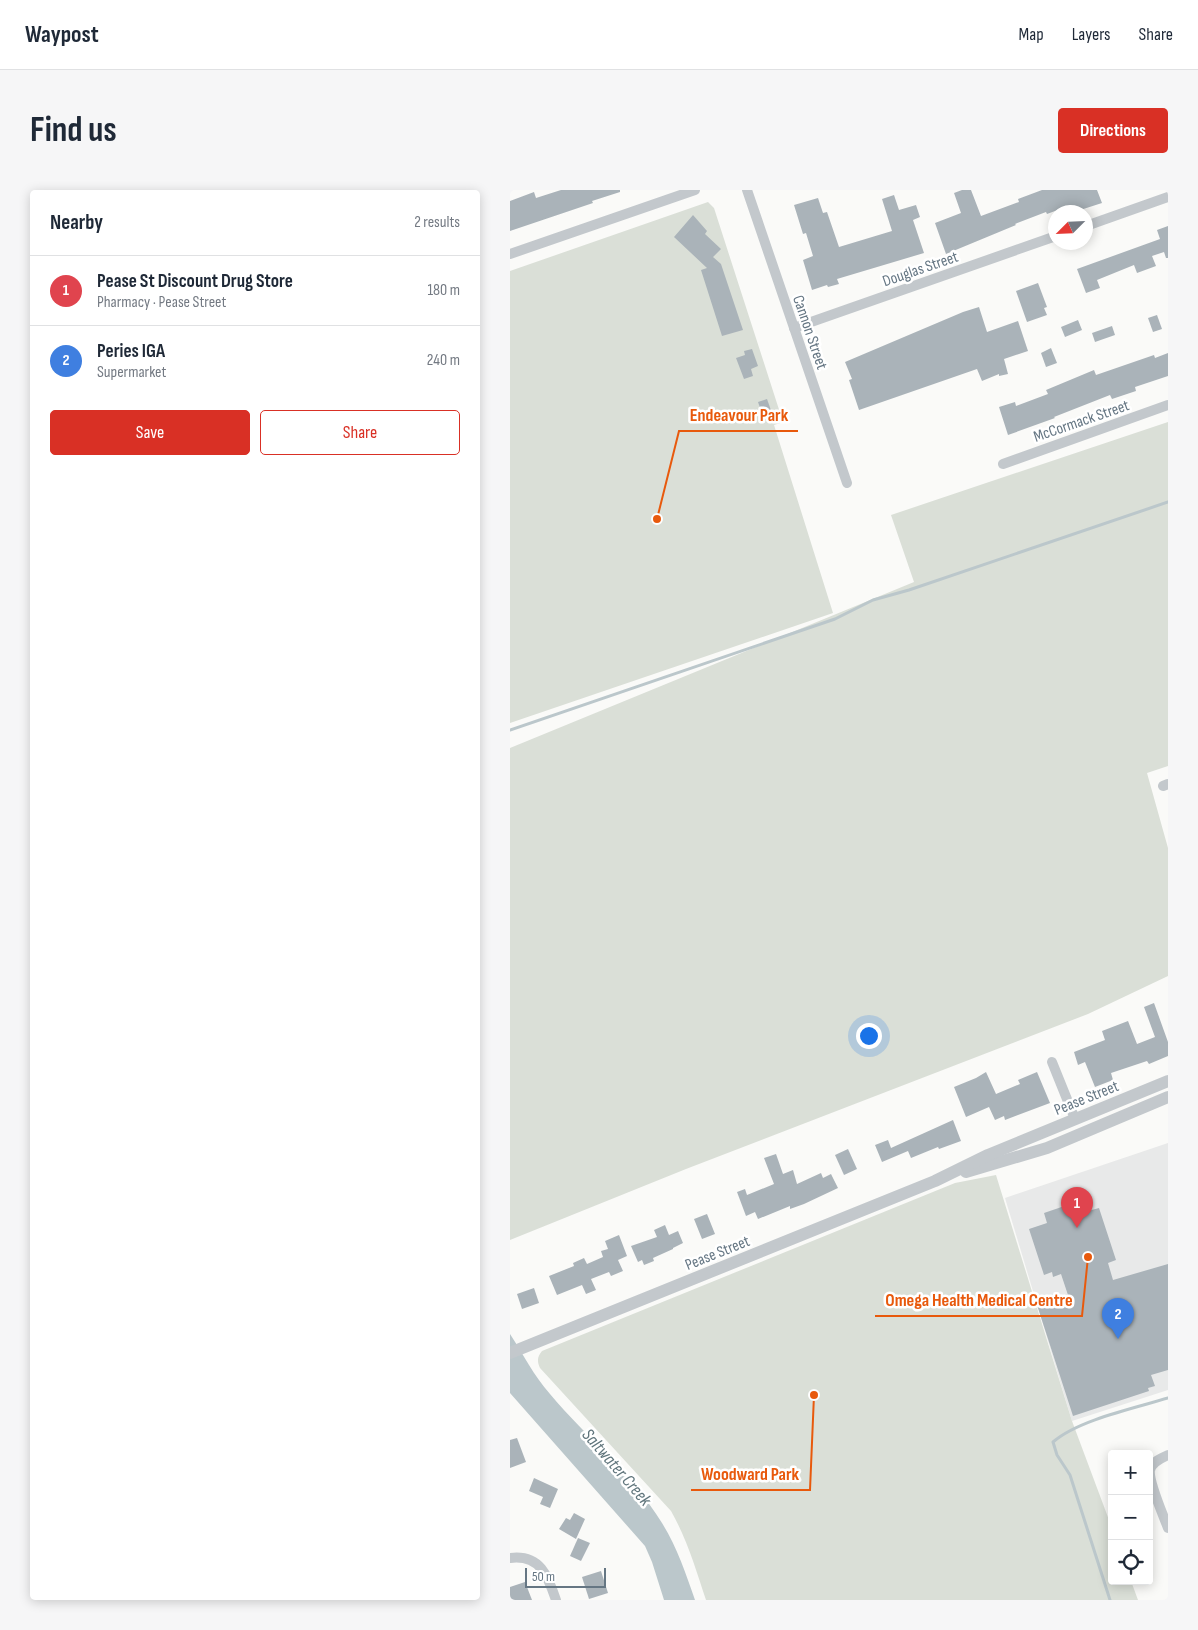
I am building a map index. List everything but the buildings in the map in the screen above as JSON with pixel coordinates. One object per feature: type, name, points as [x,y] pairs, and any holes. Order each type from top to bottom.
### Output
[{"type":"street","points":[[510,254],[695,190]]},
{"type":"street","name":"Cannon Street","points":[[747,190],[847,483]]},
{"type":"street","points":[[1093,224],[1168,197]]},
{"type":"street","name":"Douglas Street","points":[[794,328],[1048,239]]},
{"type":"street","name":"McCormack Street","points":[[1003,464],[1168,405]]},
{"type":"street","points":[[1052,1062],[1075,1119]]},
{"type":"street","name":"Pease Street","points":[[510,1353],[935,1180],[988,1155],[1168,1081]]},
{"type":"street","name":"Pease Street","points":[[935,1180],[1047,1148],[1168,1097]]},
{"type":"street","points":[[1168,1455],[1154,1463],[1150,1470],[1151,1480],[1168,1528]]},
{"type":"street","points":[[510,1558],[525,1558],[542,1569],[550,1581],[556,1600]]},
{"type":"shaded area","points":[[708,202],[714,208],[783,422],[774,425],[833,613],[510,723],[510,271]]},
{"type":"shaded area","points":[[1168,422],[1168,766],[1147,773],[1168,848],[1168,976],[1088,1014],[686,1169],[510,1240],[510,748],[914,582],[891,515]]},
{"type":"shaded area","points":[[1168,1143],[1168,1390],[1072,1421],[1005,1198]]},
{"type":"shaded area","points":[[996,1175],[1072,1421],[1108,1517],[1108,1585],[1132,1585],[1138,1600],[706,1600],[695,1566],[671,1511],[540,1368],[538,1359],[540,1353],[955,1183]]},
{"type":"water","name":"Saltwater Creek","points":[[510,1334],[544,1387],[623,1472],[650,1505],[662,1523],[681,1561],[695,1600],[664,1600],[645,1546],[510,1393]]},
{"type":"waterway","points":[[510,730],[835,619],[873,600],[909,590],[1168,502]]},
{"type":"waterway","points":[[1110,1600],[1070,1475],[1057,1455],[1053,1442],[1064,1434],[1092,1421],[1168,1398]]},
{"type":"place","name":"Endeavour Park","points":[[657,519]]},
{"type":"place","name":"Pease St Discount Drug Store","points":[[1077,1228]]},
{"type":"place","name":"Omega Health Medical Centre","points":[[1088,1257]]},
{"type":"place","name":"Peries IGA","points":[[1118,1339]]},
{"type":"place","name":"Woodward Park","points":[[814,1395]]}]
